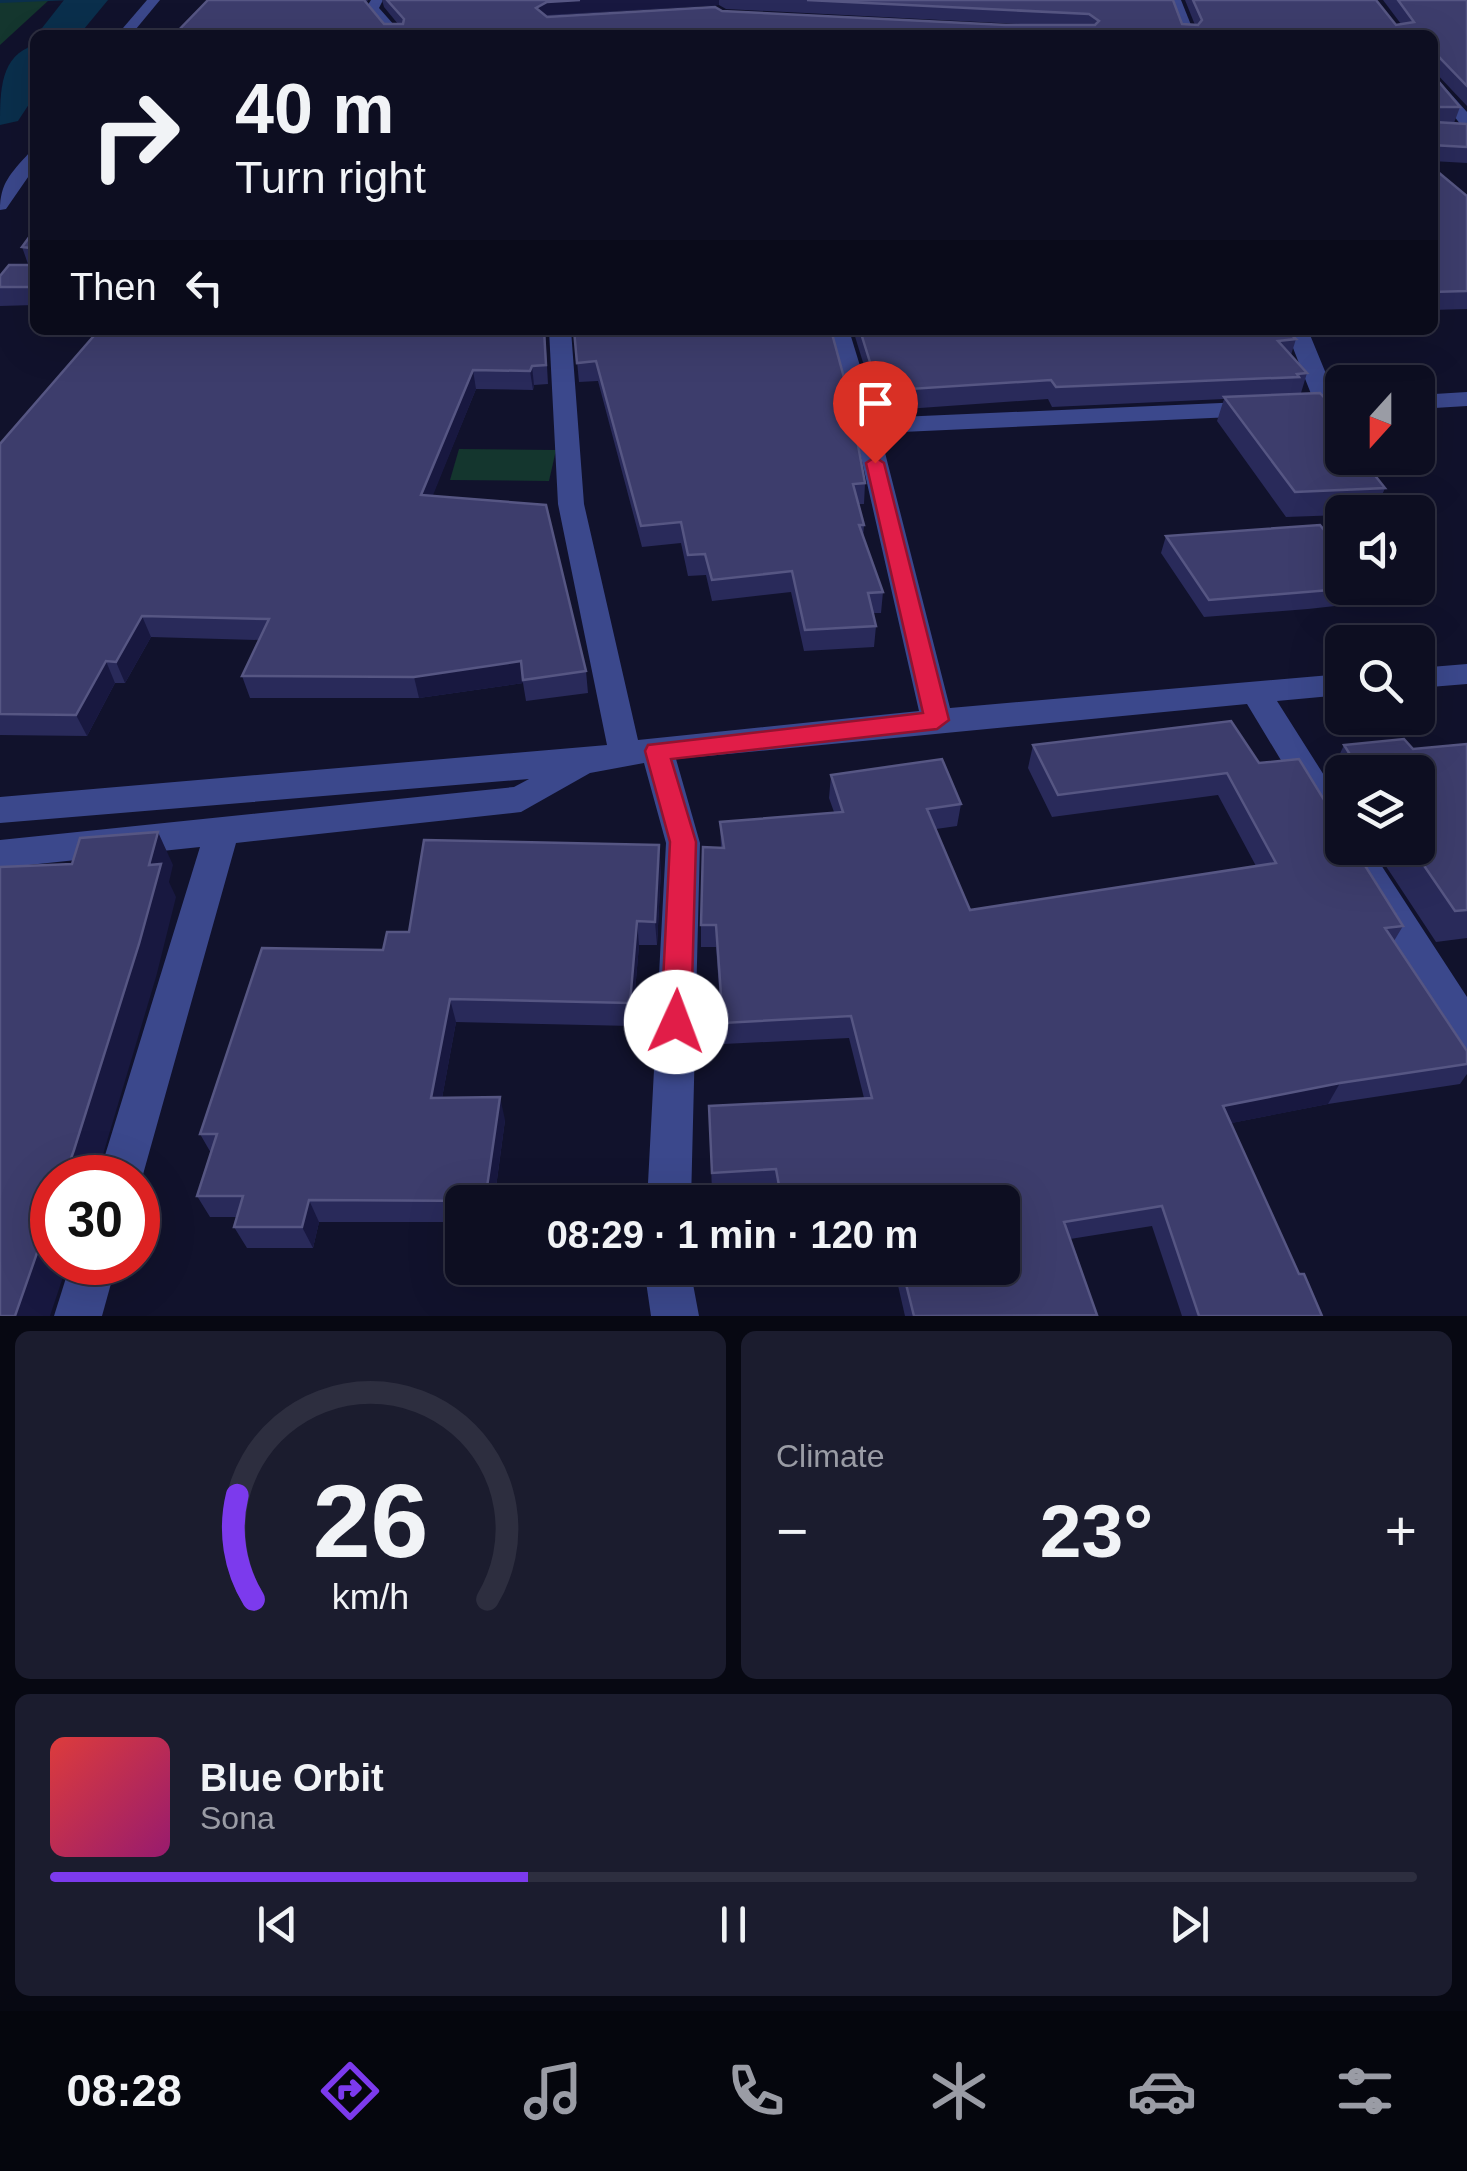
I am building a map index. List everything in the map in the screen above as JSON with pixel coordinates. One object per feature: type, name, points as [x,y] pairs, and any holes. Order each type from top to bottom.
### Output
[{"type":"street","points":[[128,30],[154,0]]},
{"type":"street","points":[[377,0],[372,8],[392,30]]},
{"type":"street","points":[[1175,0],[1186,30]]},
{"type":"street","points":[[1438,85],[1464,113]]},
{"type":"street","points":[[0,205],[13,181],[30,162]]},
{"type":"street","points":[[560,335],[571,504],[641,752],[683,842],[670,1185]]},
{"type":"street","points":[[839,335],[866,426],[937,720]]},
{"type":"street","points":[[1299,335],[1325,386]]},
{"type":"street","points":[[1435,401],[1467,400]]},
{"type":"street","points":[[866,426],[1325,405]]},
{"type":"street","points":[[1435,677],[1467,674]]},
{"type":"street","points":[[0,810],[584,762],[641,752],[937,720],[1325,687]]},
{"type":"street","points":[[1256,693],[1325,805]]},
{"type":"street","points":[[0,854],[522,799],[584,762]]},
{"type":"street","points":[[127,1155],[222,831]]},
{"type":"street","points":[[1363,865],[1467,1031]]},
{"type":"street","points":[[78,1316],[87,1285]]},
{"type":"street","points":[[670,1285],[675,1316]]},
{"type":"green space","points":[[0,0],[49,0],[0,45]]},
{"type":"green space","points":[[459,449],[556,450],[549,481],[450,480]]},
{"type":"building","points":[[208,0],[364,0],[384,24],[403,24],[404,19],[387,0],[580,0],[547,2],[536,8],[547,17],[715,7],[722,11],[1006,25],[1095,25],[1099,21],[1089,14],[807,0],[1173,0],[1182,24],[1198,25],[1202,20],[1193,0],[1376,0],[1396,25],[1414,22],[1398,0],[1467,0],[1467,86],[1438,56],[1438,30],[179,30]]},
{"type":"building","points":[[1438,81],[1460,107],[1438,107]]},
{"type":"building","points":[[1438,122],[1467,124],[1467,147],[1438,145]]},
{"type":"building","points":[[1438,172],[1467,196],[1467,291],[1438,292]]},
{"type":"building","points":[[9,265],[30,265],[30,287],[0,287],[0,276]]},
{"type":"building","points":[[95,335],[544,335],[546,365],[532,366],[530,371],[473,370],[421,495],[546,505],[586,671],[523,680],[521,661],[414,677],[242,676],[269,619],[142,616],[116,662],[106,661],[76,715],[0,714],[0,444]]},
{"type":"building","points":[[574,335],[832,335],[849,396],[865,483],[853,484],[864,525],[859,525],[883,592],[868,593],[876,626],[805,630],[792,571],[712,580],[705,554],[688,555],[681,522],[641,526],[596,361],[577,363]]},
{"type":"building","points":[[862,335],[1292,335],[1296,339],[1278,341],[1307,373],[1297,374],[1299,377],[1056,387],[1051,380],[879,391]]},
{"type":"building","points":[[1320,393],[1325,398],[1325,475],[1375,475],[1385,488],[1295,492],[1224,397]]},
{"type":"building","points":[[1320,525],[1325,531],[1325,590],[1209,600],[1166,536]]},
{"type":"building","points":[[1231,721],[1259,763],[1299,759],[1325,801],[1325,865],[1365,865],[1403,926],[1385,928],[1467,1051],[1467,1064],[1223,1106],[1322,1316],[1199,1316],[1162,1206],[1064,1222],[1097,1315],[914,1316],[906,1285],[1020,1285],[1020,1185],[779,1185],[776,1169],[712,1173],[709,1106],[872,1098],[851,1016],[723,1023],[716,925],[701,925],[703,847],[724,848],[720,822],[843,812],[831,775],[942,759],[961,804],[927,809],[970,910],[1276,863],[1227,773],[1058,795],[1033,745]]},
{"type":"building","points":[[1404,739],[1413,749],[1467,744],[1467,910],[1455,911],[1424,865],[1435,865],[1435,755],[1350,755],[1344,745]]},
{"type":"building","points":[[158,832],[149,865],[161,864],[72,1155],[30,1155],[30,1273],[15,1316],[0,1316],[0,867],[72,864],[80,838]]},
{"type":"building","points":[[424,840],[659,845],[655,922],[637,921],[630,1003],[450,999],[431,1098],[500,1097],[487,1185],[445,1185],[445,1201],[309,1200],[302,1227],[234,1227],[243,1196],[197,1196],[217,1134],[200,1134],[262,948],[383,950],[387,932],[409,932]]},
{"type":"waterway","points":[[0,1],[68,0]]},
{"type":"waterway","points":[[60,30],[87,0]]},
{"type":"waterway","points":[[0,110],[30,66]]},
{"type":"route","points":[[676,1022],[683,842],[657,751],[937,720],[875,463]]}]
